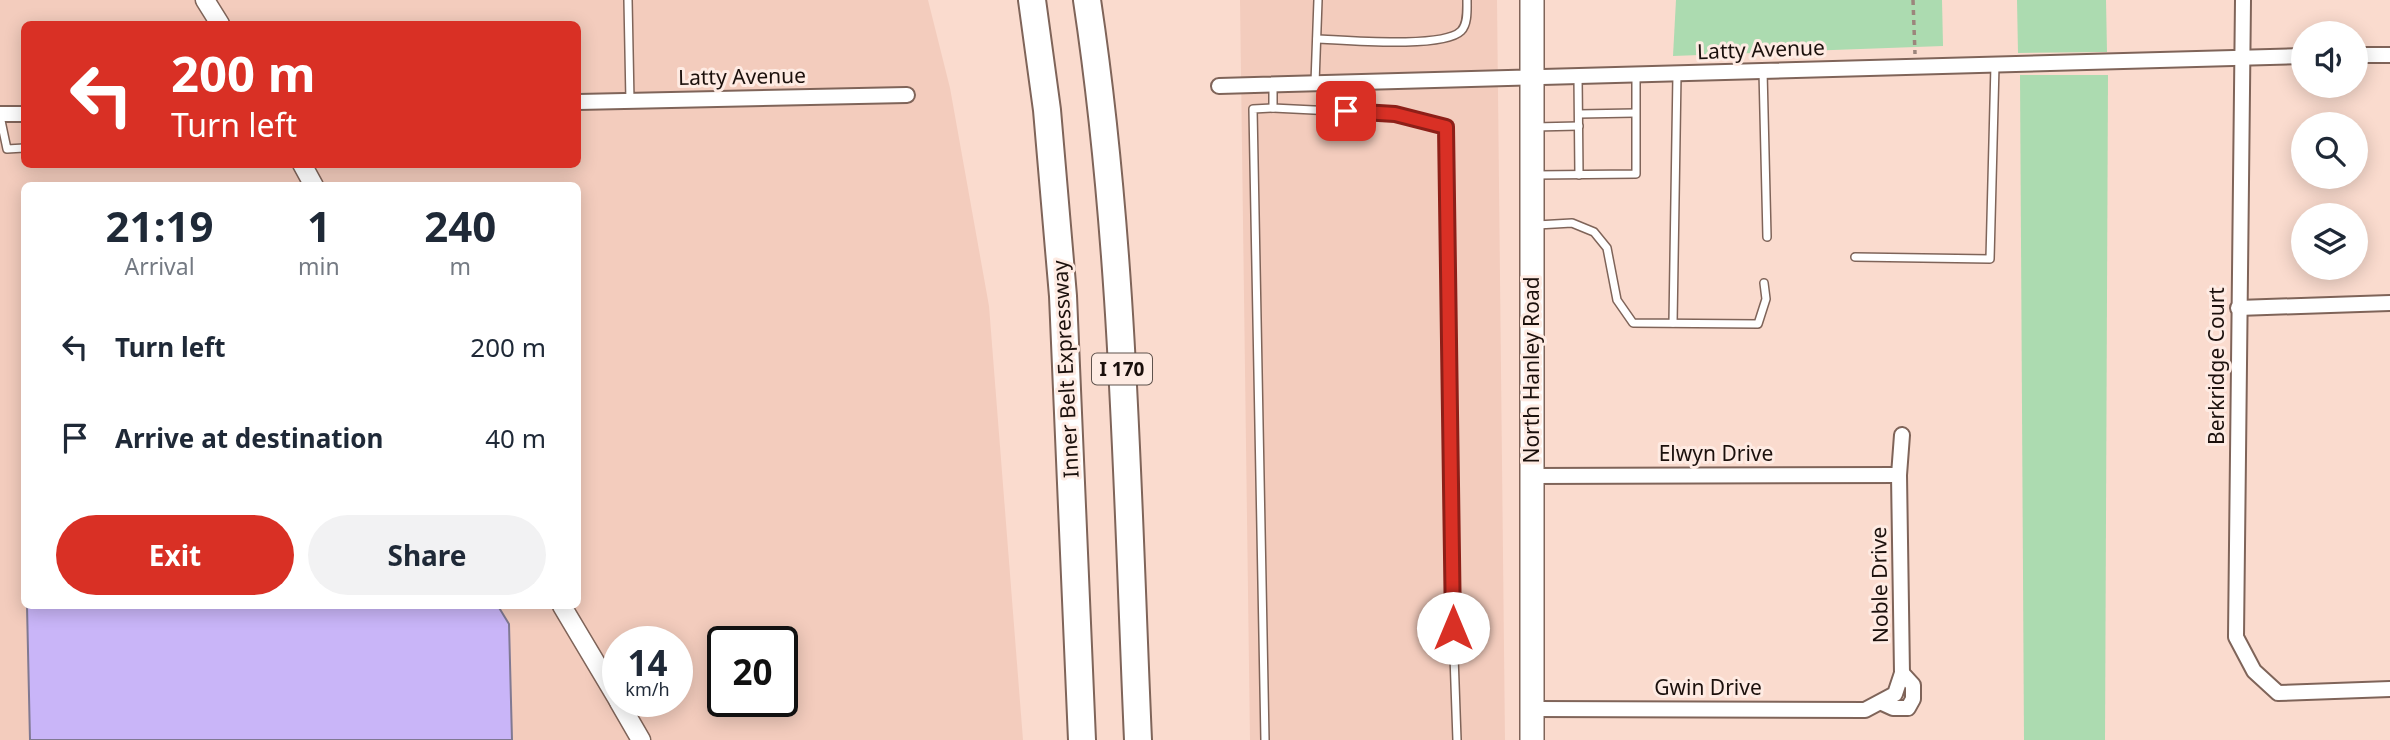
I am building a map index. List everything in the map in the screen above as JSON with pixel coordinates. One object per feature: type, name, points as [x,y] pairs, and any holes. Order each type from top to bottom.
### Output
[{"type":"highway","name":"Inner Belt Expressway","points":[[1031,0],[1047,110],[1063,296],[1082,740]]},
{"type":"highway","name":"I 170","points":[[1087,0],[1103,119],[1115,258],[1138,740]]},
{"type":"main road","name":"North Hanley Road","points":[[1532,0],[1532,740]]},
{"type":"street","points":[[205,0],[218,21]]},
{"type":"street","name":"Berkridge Court","points":[[2242,0],[2236,637],[2254,671],[2278,693],[2390,689]]},
{"type":"street","points":[[2368,55],[2390,55]]},
{"type":"street","name":"Latty Avenue","points":[[1219,86],[2291,56]]},
{"type":"street","name":"Latty Avenue","points":[[581,102],[907,95]]},
{"type":"street","points":[[0,115],[21,114]]},
{"type":"street","points":[[2238,308],[2390,303]]},
{"type":"street","name":"Noble Drive","points":[[1895,694],[1902,673],[1899,475],[1902,435]]},
{"type":"street","name":"Elwyn Drive","points":[[1532,476],[1899,475]]},
{"type":"street","points":[[564,609],[602,674]]},
{"type":"street","name":"Gwin Drive","points":[[1882,703],[1893,708],[1908,708],[1913,699],[1913,685],[1902,673]]},
{"type":"street","name":"Gwin Drive","points":[[1534,709],[1866,710],[1895,694]]},
{"type":"street","points":[[627,717],[641,740]]},
{"type":"lane","points":[[628,0],[629,100]]},
{"type":"lane","points":[[1315,83],[1318,0]]},
{"type":"lane","points":[[1317,39],[1427,42],[1452,36],[1462,30],[1467,17],[1467,0]]},
{"type":"lane","points":[[1855,257],[1990,259],[1995,65]]},
{"type":"lane","points":[[1763,71],[1767,237]]},
{"type":"lane","points":[[1673,323],[1677,74]]},
{"type":"lane","points":[[1533,176],[1636,174],[1636,75]]},
{"type":"lane","points":[[1578,76],[1580,175]]},
{"type":"lane","points":[[1273,85],[1273,108]]},
{"type":"lane","points":[[1265,740],[1253,109],[1273,108],[1395,114],[1446,127],[1453,628],[1458,740]]},
{"type":"lane","points":[[1579,114],[1635,113]]},
{"type":"lane","points":[[0,115],[8,149],[21,148]]},
{"type":"lane","points":[[1533,127],[1579,126]]},
{"type":"lane","points":[[1533,225],[1572,223],[1594,232],[1608,248],[1617,300],[1633,323],[1758,324],[1766,299],[1764,283]]},
{"type":"path","points":[[1913,0],[1915,67]]},
{"type":"shaded area","points":[[0,0],[928,0],[950,88],[989,306],[1023,740],[0,740]]},
{"type":"shaded area","points":[[1240,0],[1497,0],[1505,740],[1250,740]]},
{"type":"green space","points":[[1676,0],[1942,0],[1943,46],[1673,56]]},
{"type":"green space","points":[[2017,0],[2106,0],[2107,52],[2018,53]]},
{"type":"green space","points":[[2020,75],[2108,75],[2105,740],[2024,740]]},
{"type":"building","points":[[27,609],[500,609],[509,624],[512,740],[30,740]]},
{"type":"route","points":[[1346,111],[1395,114],[1446,127],[1453,628]]}]
